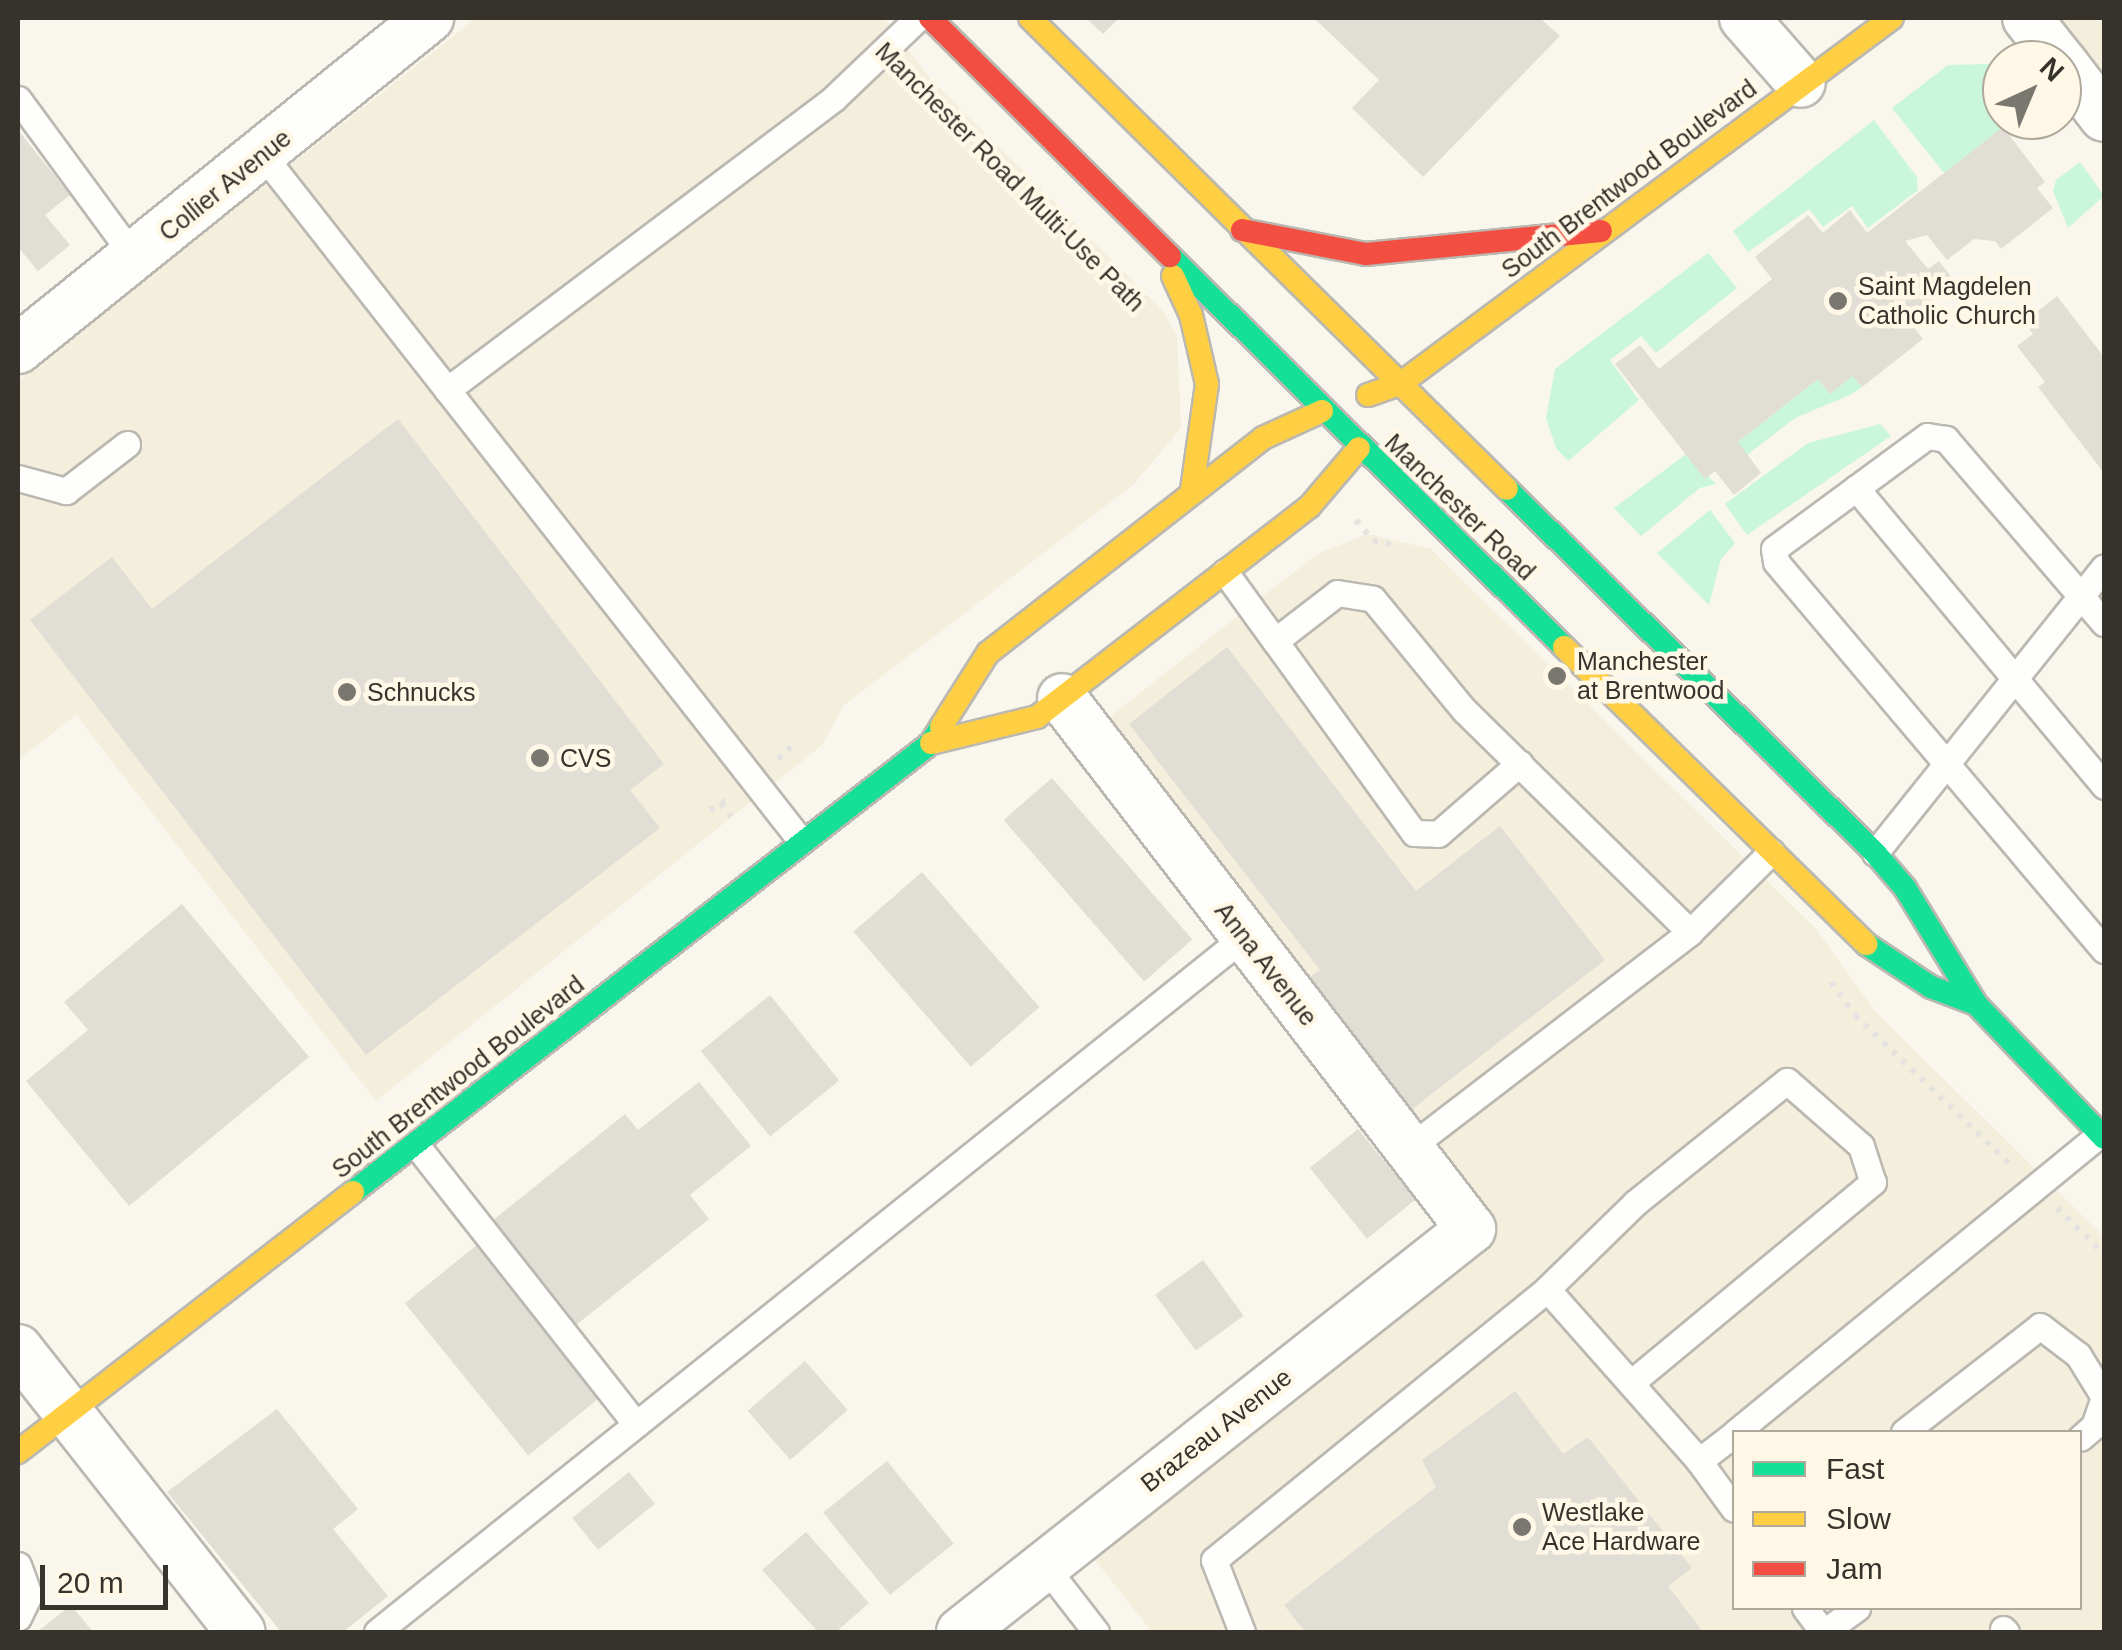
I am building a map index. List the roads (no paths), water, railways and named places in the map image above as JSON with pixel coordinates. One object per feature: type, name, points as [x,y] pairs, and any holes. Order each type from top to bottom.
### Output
[{"type":"main road","name":"Manchester Road","points":[[930,18],[1164,256],[1770,852],[1890,962],[1976,1004]]},
{"type":"main road","name":"Manchester Road","points":[[1030,18],[1875,853],[1905,888],[1976,1004],[2102,1136]]},
{"type":"main road","name":"South Brentwood Boulevard","points":[[18,1452],[417,1146],[801,840],[931,743],[988,653],[1192,489],[1263,438],[1322,411],[1400,384],[1892,18]]},
{"type":"main road","points":[[1242,230],[1339,251],[1408,254],[1609,230]]},
{"type":"main road","points":[[1164,256],[1191,316],[1206,384],[1192,489]]},
{"type":"main road","name":"South Brentwood Boulevard","points":[[931,743],[1037,717],[1062,698],[1309,507],[1359,448],[1400,384]]},
{"type":"street","name":"Collier Avenue","points":[[18,348],[263,156],[428,18]]},
{"type":"street","points":[[1744,18],[1800,84]]},
{"type":"street","points":[[2027,18],[2044,40]]},
{"type":"street","points":[[2082,88],[2104,117]]},
{"type":"street","name":"Anna Avenue","points":[[1062,698],[1472,1229]]},
{"type":"street","name":"Brazeau Avenue","points":[[961,1632],[1472,1229]]},
{"type":"street","points":[[18,1349],[241,1632]]},
{"type":"lane","points":[[447,390],[834,98],[918,18]]},
{"type":"lane","points":[[18,99],[134,257]]},
{"type":"lane","points":[[263,156],[801,840]]},
{"type":"lane","points":[[2104,623],[1946,439],[1927,436],[1774,549],[1776,562],[2104,950]]},
{"type":"lane","points":[[18,478],[66,490],[127,444]]},
{"type":"lane","points":[[1856,488],[2104,786]]},
{"type":"lane","points":[[1875,853],[1947,768],[2104,566]]},
{"type":"lane","points":[[1225,572],[1414,832],[1438,834],[1520,763]]},
{"type":"lane","points":[[1275,641],[1337,593],[1373,600],[1464,710],[1690,932]]},
{"type":"lane","points":[[1409,1148],[1690,932],[1770,852]]},
{"type":"lane","points":[[377,1632],[1245,936]]},
{"type":"lane","points":[[1242,1632],[1214,1560],[1546,1288],[1634,1203],[1786,1081],[1861,1146],[1873,1182],[1632,1382]]},
{"type":"lane","points":[[1739,1430],[2102,1136]]},
{"type":"lane","points":[[417,1146],[636,1424]]},
{"type":"lane","points":[[1546,1288],[1700,1461],[1732,1506]]},
{"type":"lane","points":[[1907,1430],[2040,1326],[2078,1355],[2104,1397],[2094,1426],[2082,1436]]},
{"type":"lane","points":[[1700,1461],[1732,1435]]},
{"type":"lane","points":[[18,1565],[29,1596],[18,1618]]},
{"type":"lane","points":[[1044,1565],[1096,1632]]},
{"type":"lane","points":[[1807,1610],[1824,1632],[1855,1610]]},
{"type":"place","name":"Saint Magdelen Catholic Church","points":[[1838,301]]},
{"type":"place","name":"Manchester at Brentwood","points":[[1557,676]]},
{"type":"place","name":"Schnucks","points":[[347,692]]},
{"type":"place","name":"CVS","points":[[540,758]]},
{"type":"place","name":"Westlake Ace Hardware","points":[[1522,1527]]}]
